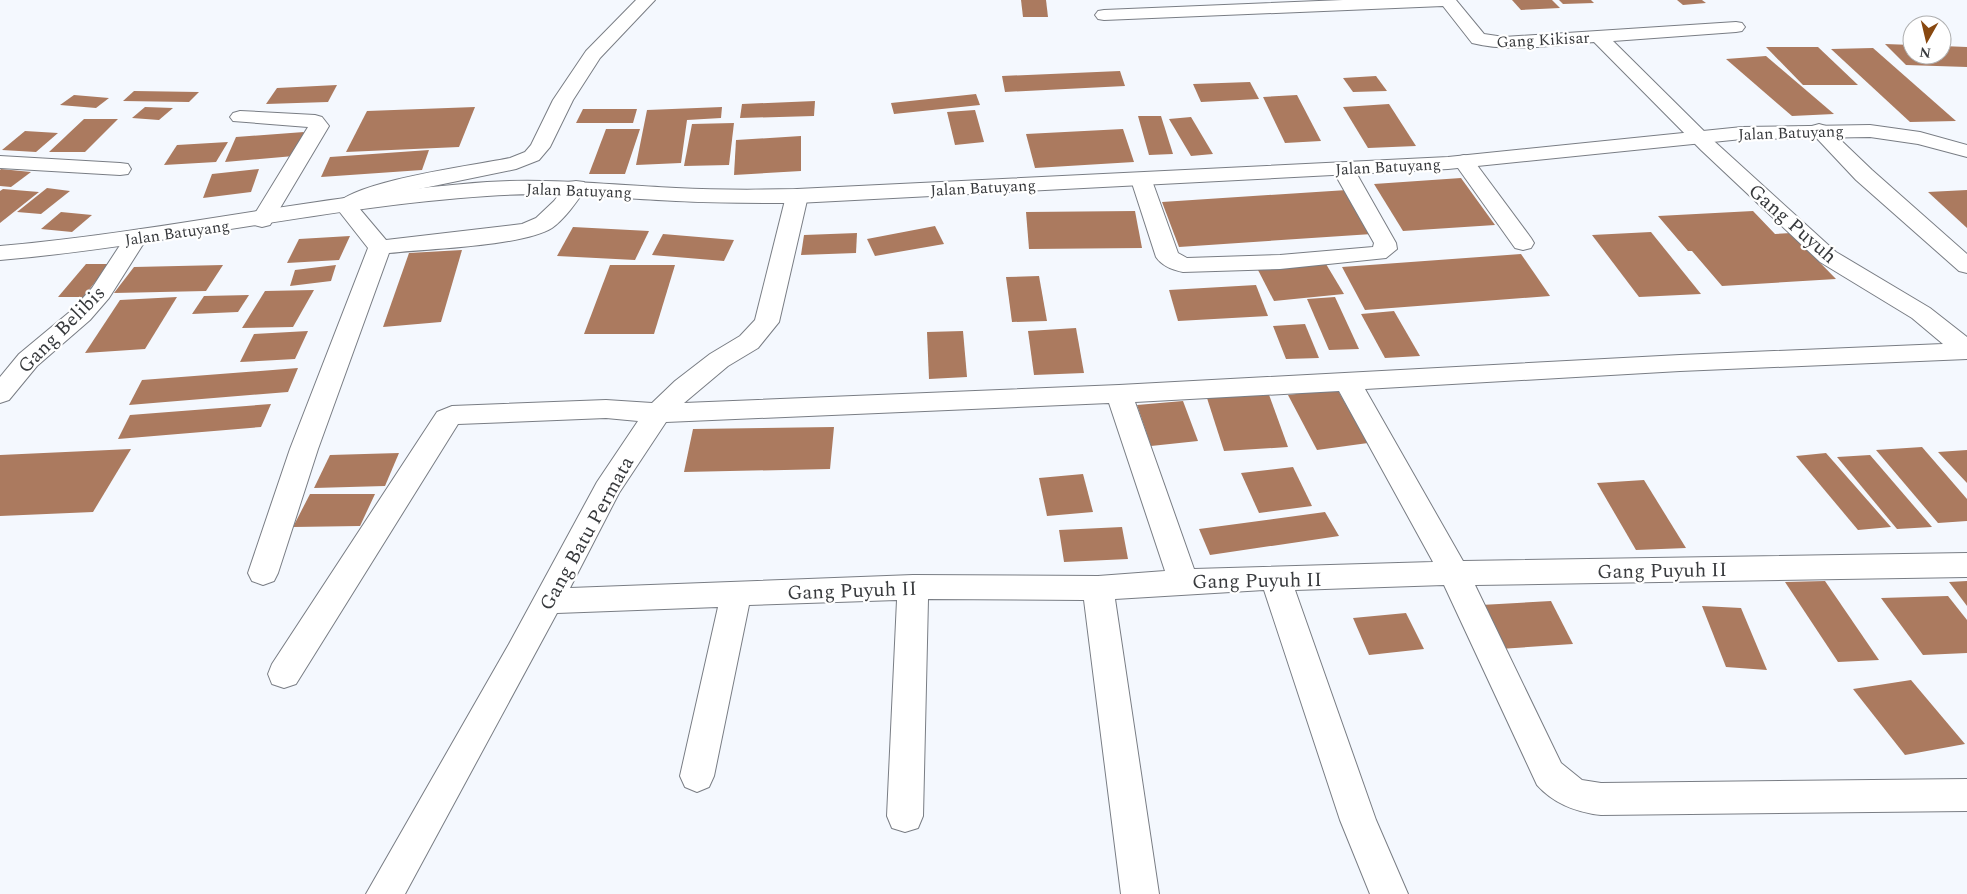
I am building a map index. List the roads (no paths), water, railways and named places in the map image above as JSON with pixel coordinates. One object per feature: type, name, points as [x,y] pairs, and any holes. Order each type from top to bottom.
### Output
[{"type":"street","points":[[380,247],[346,206],[373,192],[516,164],[532,156],[540,146],[563,100],[593,55],[646,0]]},
{"type":"street","points":[[1104,15],[1448,0]]},
{"type":"street","name":"Gang Kikisar","points":[[1448,0],[1478,39],[1504,44],[1736,27]]},
{"type":"street","name":"Gang Kikisar","points":[[1598,36],[1699,137]]},
{"type":"street","points":[[240,117],[303,118],[315,121],[319,126],[262,220]]},
{"type":"street","points":[[1819,130],[1864,175],[1967,266]]},
{"type":"street","name":"Jalan Batuyang","points":[[0,253],[136,238],[346,206],[487,189],[576,188],[701,196],[797,196],[1343,169],[1464,161],[1742,133],[1819,130],[1870,131],[1906,136],[1967,151]]},
{"type":"street","name":"Gang Puyuh","points":[[1699,137],[1828,257],[1921,313],[1967,351]]},
{"type":"street","points":[[1464,161],[1522,243]]},
{"type":"street","points":[[0,162],[120,169]]},
{"type":"street","points":[[1142,180],[1168,257],[1183,265],[1280,262],[1378,253],[1384,249],[1385,243],[1343,169]]},
{"type":"street","points":[[380,247],[493,236],[528,230],[544,223],[562,206],[576,188]]},
{"type":"street","name":"Gang Batu Permata","points":[[385,894],[520,653],[607,489],[658,414],[703,370],[749,342],[767,322],[797,196]]},
{"type":"street","name":"Gang Belibis","points":[[0,394],[28,360],[81,315],[101,293],[136,238]]},
{"type":"street","points":[[263,573],[304,450],[380,247]]},
{"type":"street","points":[[284,674],[446,419],[452,415],[596,409],[658,414],[1119,394],[1680,363],[1967,351]]},
{"type":"street","points":[[1347,381],[1454,573],[1549,774],[1568,792],[1584,798],[1601,799],[1967,795]]},
{"type":"street","points":[[1119,394],[1183,581]]},
{"type":"street","name":"Gang Puyuh II","points":[[547,601],[912,588],[1098,588],[1183,581],[1276,580],[1454,573],[1967,564]]},
{"type":"street","points":[[1276,580],[1358,820],[1389,894]]},
{"type":"street","points":[[905,816],[912,588]]},
{"type":"street","points":[[1098,588],[1140,894]]},
{"type":"street","points":[[697,776],[736,593]]}]
